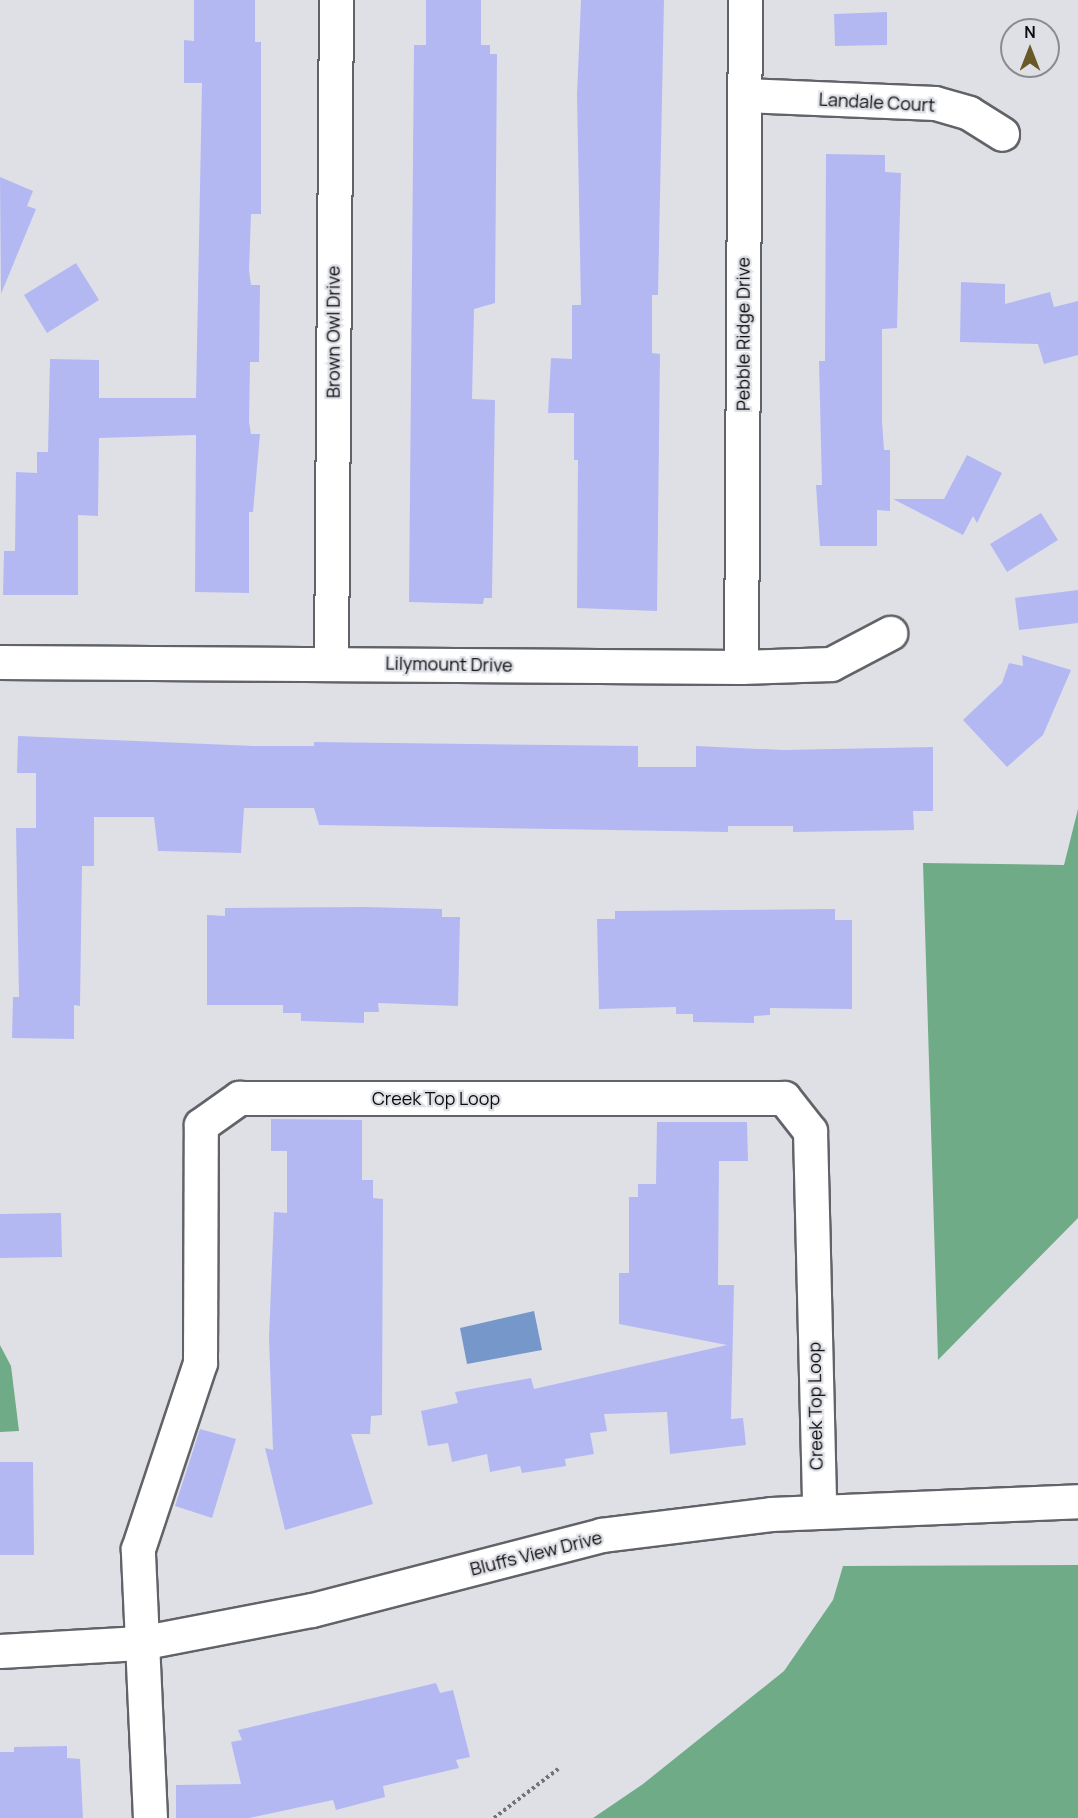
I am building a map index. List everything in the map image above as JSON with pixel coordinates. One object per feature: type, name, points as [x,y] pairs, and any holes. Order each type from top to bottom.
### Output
[{"type":"street","name":"Brown Owl Drive","points":[[331,663],[336,0]]},
{"type":"street","name":"Pebble Ridge Drive","points":[[741,667],[746,0]]},
{"type":"street","name":"Landale Court","points":[[744,95],[935,103],[969,113],[1002,134]]},
{"type":"street","name":"Lilymount Drive","points":[[0,662],[741,667],[831,664],[890,633]]},
{"type":"street","name":"Creek Top Loop","points":[[140,1643],[138,1549],[200,1363],[201,1125],[239,1098],[784,1098],[810,1131],[819,1512]]},
{"type":"street","name":"Bluffs View Drive","points":[[0,1651],[140,1643],[312,1610],[601,1535],[819,1512],[1078,1501]]},
{"type":"street","points":[[140,1643],[150,1818]]},
{"type":"path","points":[[494,1818],[558,1769]]},
{"type":"green space","points":[[1078,809],[1078,1218],[938,1360],[923,863],[1064,865]]},
{"type":"green space","points":[[0,1345],[11,1366],[19,1431],[0,1432]]},
{"type":"green space","points":[[1078,1565],[1078,1818],[593,1818],[643,1784],[784,1671],[833,1600],[843,1566]]},
{"type":"water","points":[[534,1311],[542,1350],[467,1364],[460,1328]]},
{"type":"building","points":[[194,0],[255,0],[255,42],[261,42],[261,214],[251,214],[249,270],[251,285],[260,285],[259,362],[250,362],[249,422],[251,434],[260,434],[253,512],[249,512],[249,593],[195,592],[196,435],[99,438],[98,516],[78,515],[78,595],[3,595],[4,551],[15,551],[16,472],[37,473],[37,452],[48,452],[50,359],[99,360],[99,398],[196,398],[202,83],[184,83],[184,40],[194,41]]},
{"type":"building","points":[[426,0],[481,0],[481,45],[490,45],[490,54],[497,54],[495,303],[474,309],[472,399],[495,400],[492,598],[484,598],[483,604],[409,602],[414,45],[426,45]]},
{"type":"building","points":[[581,0],[664,0],[658,295],[652,295],[652,353],[660,354],[657,611],[577,608],[578,460],[574,460],[574,413],[548,413],[551,358],[572,359],[572,305],[581,305],[577,95]]},
{"type":"building","points":[[887,12],[887,45],[835,46],[834,14]]},
{"type":"building","points":[[826,154],[885,155],[885,172],[901,173],[897,328],[882,329],[882,421],[884,450],[890,450],[890,511],[877,510],[877,546],[820,546],[816,485],[822,485],[819,361],[825,361]]},
{"type":"building","points":[[0,177],[33,191],[27,206],[36,209],[1,294]]},
{"type":"building","points":[[76,263],[99,300],[47,333],[24,295]]},
{"type":"building","points":[[961,282],[1005,284],[1005,304],[1050,292],[1054,307],[1078,301],[1078,355],[1044,364],[1038,344],[960,342]]},
{"type":"building","points":[[967,455],[1002,473],[977,523],[973,516],[963,535],[893,499],[944,499]]},
{"type":"building","points":[[1041,513],[1058,540],[1007,572],[990,544]]},
{"type":"building","points":[[1078,590],[1078,623],[1019,630],[1015,598]]},
{"type":"building","points":[[1022,655],[1071,670],[1043,735],[1007,767],[963,720],[1002,683],[1009,663],[1023,666]]},
{"type":"building","points":[[18,736],[254,746],[314,746],[314,742],[638,746],[638,767],[696,767],[696,746],[783,750],[933,747],[933,811],[913,811],[914,830],[793,832],[793,826],[728,826],[728,832],[319,825],[314,808],[244,808],[241,853],[158,851],[154,817],[94,817],[94,866],[82,866],[80,1006],[74,1005],[74,1039],[12,1038],[13,997],[19,997],[16,828],[36,828],[36,773],[17,773]]},
{"type":"building","points":[[225,908],[442,909],[442,917],[460,917],[458,1006],[378,1003],[379,1012],[364,1012],[364,1023],[301,1021],[301,1013],[283,1013],[283,1005],[207,1005],[207,915],[225,916]]},
{"type":"building","points":[[835,909],[835,920],[852,920],[852,1009],[770,1008],[770,1015],[754,1016],[754,1023],[693,1022],[693,1014],[676,1014],[676,1007],[599,1009],[597,919],[615,919],[615,911]]},
{"type":"building","points":[[271,1119],[362,1120],[362,1180],[373,1180],[373,1198],[383,1199],[382,1415],[371,1416],[370,1434],[351,1434],[373,1504],[285,1530],[265,1448],[273,1450],[269,1338],[274,1212],[287,1213],[287,1151],[271,1151]]},
{"type":"building","points":[[657,1122],[747,1122],[748,1161],[719,1161],[718,1285],[734,1285],[731,1419],[743,1418],[746,1445],[670,1454],[667,1412],[604,1414],[607,1431],[590,1433],[594,1454],[565,1459],[566,1466],[522,1473],[520,1466],[490,1472],[487,1454],[452,1462],[448,1443],[428,1446],[421,1411],[458,1403],[455,1392],[531,1378],[534,1389],[727,1345],[619,1324],[619,1273],[629,1273],[629,1197],[638,1197],[638,1184],[656,1184]]},
{"type":"building","points":[[61,1213],[62,1257],[0,1258],[0,1214]]},
{"type":"building","points":[[200,1429],[236,1439],[212,1518],[175,1506]]},
{"type":"building","points":[[0,1462],[33,1462],[34,1555],[0,1555]]},
{"type":"building","points":[[436,1683],[440,1693],[453,1690],[470,1757],[456,1760],[459,1768],[383,1786],[385,1797],[336,1810],[333,1800],[249,1818],[176,1818],[176,1785],[241,1784],[231,1742],[242,1740],[238,1730]]},
{"type":"building","points":[[67,1746],[67,1758],[80,1759],[83,1818],[0,1818],[0,1752],[14,1752],[14,1747]]}]
